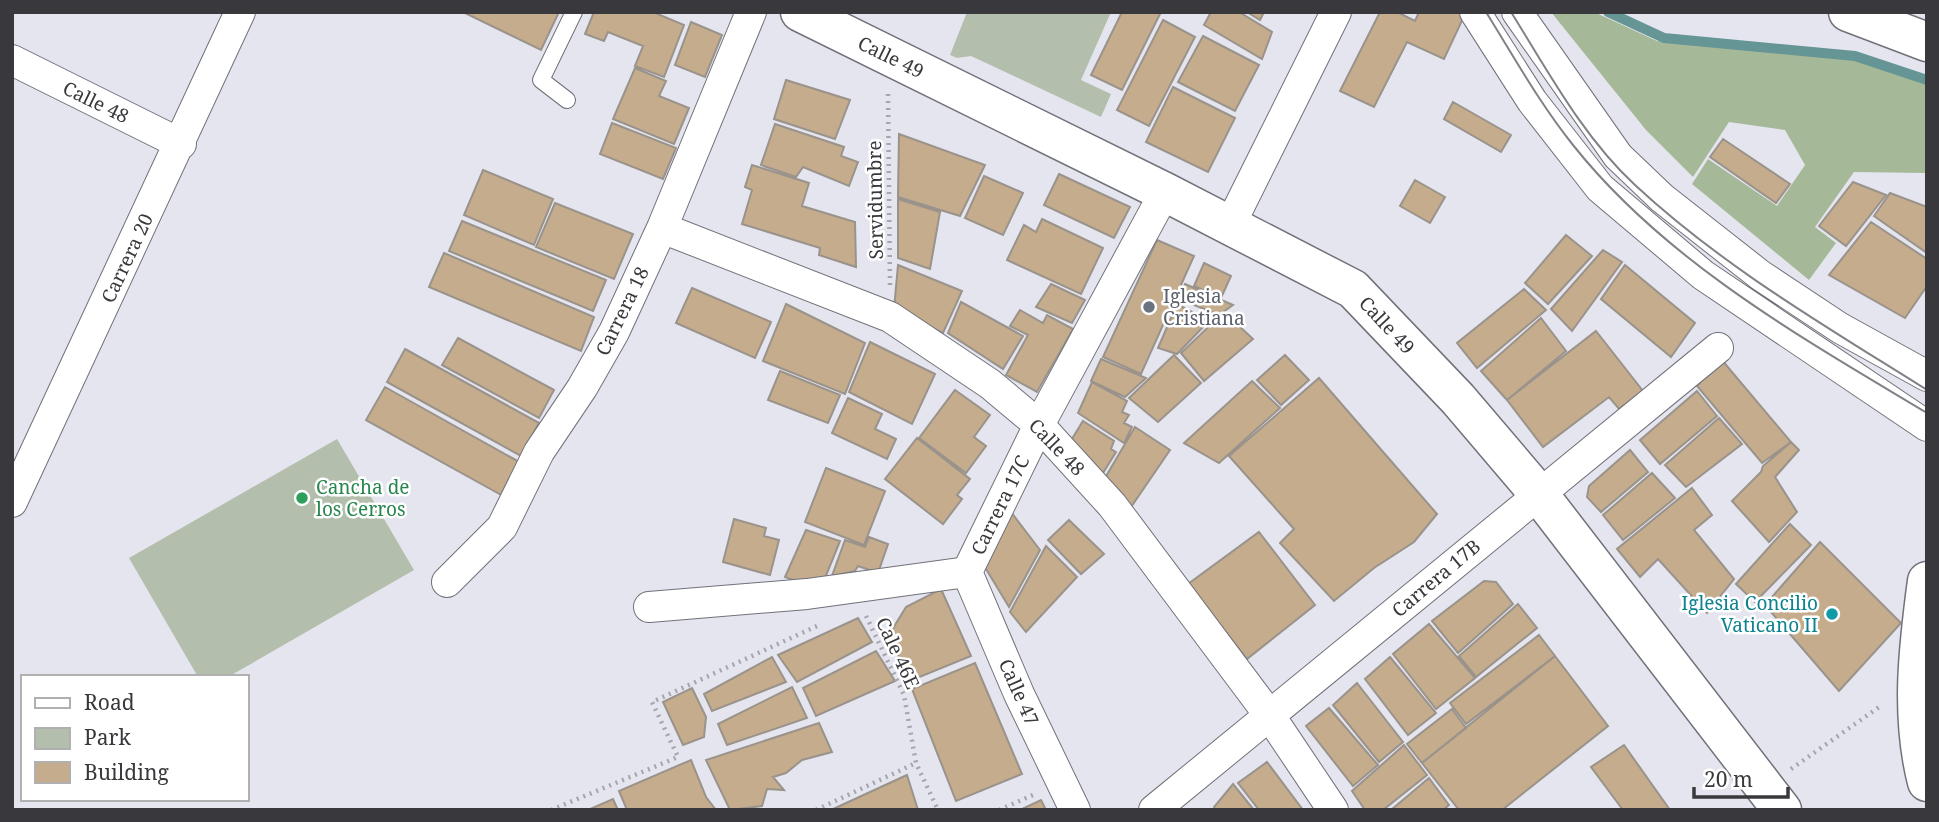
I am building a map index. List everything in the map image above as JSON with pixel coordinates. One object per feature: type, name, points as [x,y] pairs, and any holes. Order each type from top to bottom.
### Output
[{"type":"main road","name":"Calle 49","points":[[800,12],[1166,192],[1353,289],[1458,399],[1784,792]]},
{"type":"main road","points":[[1848,12],[1927,42]]},
{"type":"main road","points":[[1927,581],[1916,720],[1927,782]]},
{"type":"street","name":"Carrera 20","points":[[12,502],[181,144],[240,12]]},
{"type":"street","name":"Carrera 18","points":[[447,582],[502,527],[539,452],[582,388],[614,332],[662,229],[751,12]]},
{"type":"street","points":[[1230,225],[1336,12]]},
{"type":"street","points":[[1475,12],[1532,101],[1600,188],[1703,275],[1927,426]]},
{"type":"street","points":[[1517,12],[1618,156],[1662,198],[1760,275],[1840,328],[1927,376]]},
{"type":"street","name":"Calle 48","points":[[12,60],[181,144]]},
{"type":"street","name":"Carrera 17C","points":[[649,607],[852,588],[967,572],[1039,425],[1166,192]]},
{"type":"street","name":"Calle 48","points":[[662,229],[890,317],[979,376],[1039,425],[1112,505],[1270,716],[1333,810]]},
{"type":"street","name":"Carrera 17B","points":[[1154,810],[1718,348]]},
{"type":"street","name":"Calle 47","points":[[967,572],[1075,810]]},
{"type":"lane","points":[[566,100],[541,80],[574,12]]},
{"type":"path","name":"Servidumbre","points":[[888,83],[890,317]]},
{"type":"path","name":"Cale 46E","points":[[852,588],[904,695],[916,763],[939,810]]},
{"type":"path","points":[[551,810],[678,757],[652,702],[824,623]]},
{"type":"path","points":[[1784,792],[1921,658]]},
{"type":"path","points":[[816,810],[916,763]]},
{"type":"path","points":[[999,810],[1061,782]]},
{"type":"green space","points":[[967,12],[1111,12],[1081,80],[1111,94],[1101,117],[971,56],[957,58],[950,55]]},
{"type":"green space","points":[[1551,12],[1594,12],[1657,41],[1857,60],[1927,85],[1927,173],[1854,172],[1815,227],[1836,243],[1809,280],[1692,184],[1708,159],[1777,206],[1805,165],[1785,130],[1729,122],[1693,177],[1646,130]]},
{"type":"green space","name":"Cancha de los Cerros","points":[[337,439],[414,570],[231,675],[197,675],[129,558]]},
{"type":"building","points":[[463,12],[559,12],[541,50]]},
{"type":"building","points":[[594,12],[653,12],[684,25],[664,77],[635,66],[643,46],[608,32],[604,41],[585,34]]},
{"type":"building","points":[[1122,12],[1161,12],[1122,90],[1091,75]]},
{"type":"building","points":[[1211,12],[1239,12],[1272,32],[1262,59],[1204,25]]},
{"type":"building","points":[[1247,12],[1264,12],[1260,20]]},
{"type":"building","points":[[1380,12],[1397,12],[1415,21],[1419,12],[1466,12],[1444,59],[1407,42],[1374,107],[1340,91]]},
{"type":"building","points":[[1163,20],[1195,37],[1149,126],[1117,110]]},
{"type":"building","points":[[691,22],[722,35],[705,77],[675,65]]},
{"type":"building","points":[[1203,36],[1259,65],[1235,111],[1178,82]]},
{"type":"building","points":[[635,68],[666,81],[659,96],[689,108],[674,144],[613,119]]},
{"type":"building","points":[[786,80],[850,100],[835,139],[774,119]]},
{"type":"building","points":[[1173,87],[1235,118],[1208,172],[1146,142]]},
{"type":"building","points":[[1453,102],[1511,135],[1501,152],[1444,119]]},
{"type":"building","points":[[612,123],[676,148],[663,179],[600,154]]},
{"type":"building","points":[[775,124],[844,147],[841,156],[858,162],[849,186],[803,167],[796,177],[761,165]]},
{"type":"building","points":[[899,134],[985,165],[960,216],[898,197]]},
{"type":"building","points":[[1723,139],[1790,184],[1776,203],[1710,157]]},
{"type":"building","points":[[752,165],[809,183],[802,206],[855,222],[856,267],[819,255],[820,248],[742,224],[752,190],[745,187]]},
{"type":"building","points":[[483,170],[553,199],[534,245],[464,215]]},
{"type":"building","points":[[1059,174],[1130,207],[1114,238],[1044,205]]},
{"type":"building","points":[[984,176],[1023,193],[1003,235],[965,218]]},
{"type":"building","points":[[1415,180],[1445,197],[1430,223],[1400,206]]},
{"type":"building","points":[[1853,182],[1886,195],[1846,246],[1819,226]]},
{"type":"building","points":[[1890,193],[1927,207],[1927,253],[1874,216]]},
{"type":"building","points":[[898,199],[940,212],[930,269],[898,258]]},
{"type":"building","points":[[555,203],[633,234],[614,279],[536,247]]},
{"type":"building","points":[[1042,219],[1103,248],[1081,294],[1007,260],[1024,225],[1036,232]]},
{"type":"building","points":[[462,221],[606,280],[593,311],[449,251]]},
{"type":"building","points":[[1871,222],[1927,259],[1927,286],[1905,318],[1829,275]]},
{"type":"building","points":[[1566,235],[1592,256],[1548,304],[1525,283]]},
{"type":"building","name":"Iglesia Cristiana","points":[[1157,240],[1194,256],[1141,374],[1103,357]]},
{"type":"building","points":[[1603,250],[1622,262],[1572,331],[1551,309]]},
{"type":"building","points":[[444,253],[594,317],[581,351],[429,287]]},
{"type":"building","points":[[1204,263],[1231,276],[1221,298],[1194,286]]},
{"type":"building","points":[[898,265],[962,291],[943,333],[894,309]]},
{"type":"building","points":[[1625,265],[1695,323],[1671,357],[1601,299]]},
{"type":"building","points":[[1051,284],[1085,300],[1072,323],[1036,307]]},
{"type":"building","points":[[1185,284],[1233,305],[1219,315],[1179,299]]},
{"type":"building","points":[[692,288],[771,322],[755,358],[676,323]]},
{"type":"building","points":[[1524,289],[1546,310],[1477,368],[1457,343]]},
{"type":"building","points":[[961,302],[1023,336],[1003,369],[948,333]]},
{"type":"building","points":[[786,304],[865,343],[845,394],[763,361]]},
{"type":"building","points":[[1177,304],[1209,321],[1177,354],[1158,348]]},
{"type":"building","points":[[1020,310],[1043,323],[1047,315],[1073,329],[1037,392],[1006,375],[1028,335],[1010,326]]},
{"type":"building","points":[[1224,312],[1253,339],[1204,381],[1181,353]]},
{"type":"building","points":[[1541,318],[1566,351],[1507,400],[1481,371]]},
{"type":"building","points":[[1596,331],[1643,391],[1619,409],[1609,397],[1543,447],[1507,400]]},
{"type":"building","points":[[458,338],[554,390],[539,418],[442,365]]},
{"type":"building","points":[[870,342],[935,374],[912,424],[849,392]]},
{"type":"building","points":[[405,349],[539,423],[521,456],[387,382]]},
{"type":"building","points":[[1174,355],[1201,383],[1158,422],[1129,398]]},
{"type":"building","points":[[1285,355],[1309,380],[1281,405],[1257,380]]},
{"type":"building","points":[[1101,359],[1146,378],[1125,397],[1091,381]]},
{"type":"building","points":[[1721,359],[1791,442],[1762,463],[1697,386]]},
{"type":"building","points":[[780,371],[840,395],[828,423],[768,400]]},
{"type":"building","points":[[1319,378],[1437,514],[1414,542],[1374,568],[1334,601],[1280,543],[1294,529],[1229,456]]},
{"type":"building","points":[[1252,381],[1280,408],[1219,463],[1184,443]]},
{"type":"building","points":[[1092,382],[1127,401],[1122,412],[1129,415],[1124,423],[1132,427],[1124,443],[1078,413]]},
{"type":"building","points":[[385,387],[521,463],[503,496],[366,420]]},
{"type":"building","points":[[955,390],[990,415],[974,437],[986,446],[966,473],[919,438]]},
{"type":"building","points":[[1697,391],[1717,416],[1660,464],[1640,440]]},
{"type":"building","points":[[848,398],[882,414],[875,429],[896,439],[887,459],[832,433]]},
{"type":"building","points":[[1719,418],[1742,444],[1686,487],[1665,465]]},
{"type":"building","points":[[1083,421],[1114,441],[1111,449],[1116,452],[1103,473],[1067,447]]},
{"type":"building","points":[[1135,427],[1170,450],[1129,510],[1105,478]]},
{"type":"building","points":[[917,438],[970,479],[957,495],[962,499],[943,524],[885,479]]},
{"type":"building","points":[[1791,442],[1799,450],[1775,477],[1797,512],[1769,542],[1732,501],[1761,472],[1763,466]]},
{"type":"building","points":[[1630,450],[1648,472],[1601,512],[1587,497],[1589,486]]},
{"type":"building","points":[[826,468],[885,491],[864,545],[805,522]]},
{"type":"building","points":[[1652,473],[1675,498],[1623,540],[1603,515]]},
{"type":"building","points":[[1692,488],[1712,515],[1694,530],[1734,579],[1707,613],[1658,559],[1640,577],[1617,549]]},
{"type":"building","points":[[1011,512],[1040,550],[1009,607],[983,564]]},
{"type":"building","points":[[734,519],[766,528],[764,536],[779,540],[770,575],[723,562]]},
{"type":"building","points":[[1069,520],[1104,554],[1081,574],[1048,540]]},
{"type":"building","points":[[1790,524],[1811,545],[1755,602],[1736,584]]},
{"type":"building","points":[[806,530],[840,541],[823,583],[803,584],[785,577]]},
{"type":"building","points":[[1259,532],[1315,605],[1247,659],[1188,584]]},
{"type":"building","points":[[869,537],[888,544],[878,573],[858,566],[855,571],[832,576],[845,540],[865,547]]},
{"type":"building","name":"Iglesia Concilio Vaticano II","points":[[1820,542],[1901,623],[1839,691],[1765,605]]},
{"type":"building","points":[[1046,546],[1077,577],[1026,632],[1010,612]]},
{"type":"building","points":[[1484,581],[1496,582],[1513,604],[1458,653],[1432,621]]},
{"type":"building","points":[[941,589],[971,656],[905,683],[892,630],[906,607]]},
{"type":"building","points":[[1518,604],[1537,628],[1476,677],[1459,656]]},
{"type":"building","points":[[858,618],[872,642],[797,682],[778,655]]},
{"type":"building","points":[[1429,624],[1475,678],[1436,709],[1393,654]]},
{"type":"building","points":[[1539,635],[1555,656],[1466,724],[1450,703]]},
{"type":"building","points":[[876,651],[895,681],[816,716],[803,688]]},
{"type":"building","points":[[1555,656],[1608,726],[1502,810],[1459,810],[1422,763]]},
{"type":"building","points":[[772,657],[786,682],[712,711],[704,694]]},
{"type":"building","points":[[1390,657],[1436,713],[1408,735],[1365,679]]},
{"type":"building","points":[[975,663],[1022,774],[956,801],[912,689]]},
{"type":"building","points":[[1357,683],[1403,742],[1379,762],[1333,705]]},
{"type":"building","points":[[792,687],[807,718],[727,745],[718,724]]},
{"type":"building","points":[[692,688],[706,717],[704,737],[683,745],[663,702]]},
{"type":"building","points":[[1329,708],[1378,765],[1353,786],[1306,726]]},
{"type":"building","points":[[1452,709],[1466,728],[1422,763],[1407,744]]},
{"type":"building","points":[[819,723],[832,752],[802,760],[786,773],[773,777],[784,790],[767,789],[762,806],[730,810],[706,760]]},
{"type":"building","points":[[1404,745],[1427,775],[1383,810],[1365,810],[1352,791]]},
{"type":"building","points":[[1624,745],[1670,810],[1623,810],[1591,767]]},
{"type":"building","points":[[691,760],[706,797],[716,810],[627,810],[619,791]]},
{"type":"building","points":[[1267,762],[1303,810],[1259,810],[1238,783]]},
{"type":"building","points":[[907,775],[918,810],[831,810]]},
{"type":"building","points":[[1429,778],[1449,805],[1443,810],[1391,810]]},
{"type":"building","points":[[1233,784],[1254,810],[1216,810],[1214,807]]},
{"type":"building","points":[[613,799],[618,810],[588,810]]},
{"type":"building","points":[[1041,800],[1046,810],[1020,810]]},
{"type":"waterway","points":[[1608,12],[1664,38],[1855,56],[1927,80]]},
{"type":"tram line","points":[[1486,12],[1549,113],[1573,145],[1609,187],[1650,225],[1692,261],[1784,326],[1927,413]]},
{"type":"tram line","points":[[1511,12],[1583,125],[1635,185],[1739,269],[1927,390]]},
{"type":"place","name":"Iglesia Cristiana","points":[[1149,307]]},
{"type":"place","name":"Cancha de los Cerros","points":[[302,498]]},
{"type":"place","name":"Iglesia Concilio Vaticano II","points":[[1832,614]]}]
